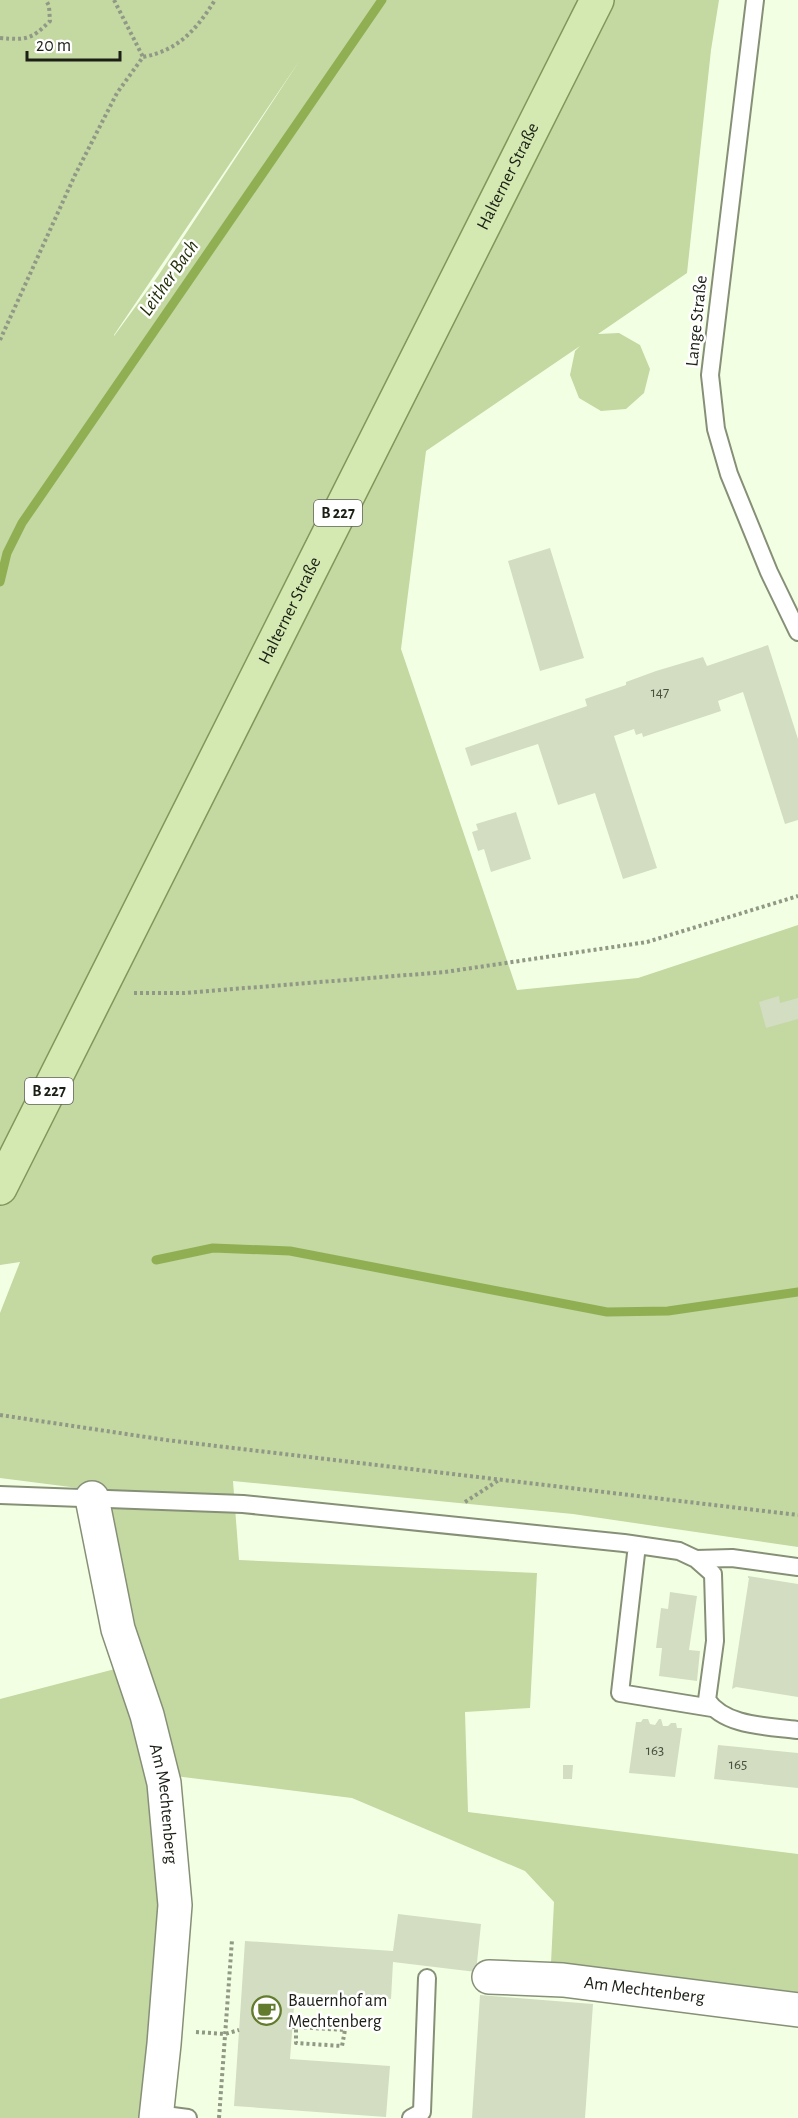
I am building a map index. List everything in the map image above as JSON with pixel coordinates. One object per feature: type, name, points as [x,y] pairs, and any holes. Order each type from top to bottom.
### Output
[{"type":"main road","name":"Halterner Straße","points":[[0,1188],[597,0]]},
{"type":"street","name":"Am Mechtenberg","points":[[92,1498],[118,1629],[147,1715],[164,1783],[175,1905],[164,2044],[167,2117]]},
{"type":"street","name":"Am Mechtenberg","points":[[489,1977],[562,1980],[798,2010]]},
{"type":"lane","name":"Lange Straße","points":[[755,0],[710,375],[716,429],[729,474],[769,572],[798,632]]},
{"type":"lane","points":[[0,1495],[243,1504],[679,1551],[696,1559],[713,1574],[715,1641],[708,1700],[712,1708]]},
{"type":"lane","points":[[637,1545],[620,1693],[712,1708],[742,1722],[798,1730]]},
{"type":"lane","points":[[696,1559],[732,1558],[798,1567]]},
{"type":"lane","points":[[411,2118],[422,2112],[427,1978]]},
{"type":"path","points":[[0,39],[28,39],[39,32],[50,21],[49,6],[46,0]]},
{"type":"path","points":[[114,0],[143,57]]},
{"type":"path","points":[[0,340],[75,176],[117,93],[143,57],[160,54],[181,42],[205,16],[215,0]]},
{"type":"path","points":[[97,994],[184,993],[445,972],[647,942],[798,896]]},
{"type":"path","points":[[0,1415],[166,1440],[798,1515]]},
{"type":"path","points":[[219,2118],[232,1940]]},
{"type":"path","points":[[294,2027],[345,2030],[342,2046],[296,2043],[294,2027]]},
{"type":"path","points":[[208,2032],[225,2034],[239,2030]]},
{"type":"green space","points":[[0,0],[593,0],[0,1180]],"holes":[[[300,60],[158,276],[114,336]]]},
{"type":"green space","points":[[606,0],[719,0],[711,50],[687,273],[598,334],[619,333],[640,345],[650,369],[644,393],[626,409],[601,411],[579,398],[570,375],[575,351],[580,346],[426,451],[401,649],[517,990],[638,978],[798,925],[798,1547],[573,1514],[233,1481],[239,1560],[537,1573],[530,1708],[465,1712],[468,1812],[798,1854],[798,1998],[551,1963],[554,1902],[525,1871],[352,1798],[175,1776],[149,2118],[0,2118],[0,1699],[115,1669],[86,1489],[0,1478],[0,1313],[20,1262],[0,1265],[0,1193]]},
{"type":"building","points":[[550,548],[584,658],[540,671],[508,561]]},
{"type":"building","points":[[768,645],[798,739],[798,820],[785,824],[743,692],[718,701],[721,711],[643,737],[642,733],[636,735],[634,729],[614,736],[657,868],[623,879],[595,793],[558,805],[538,744],[471,766],[465,748],[587,706],[585,699],[626,685],[626,682],[703,657],[707,666]]},
{"type":"building","points":[[516,812],[531,859],[491,872],[484,849],[478,851],[472,832],[478,830],[476,824]]},
{"type":"building","points":[[779,996],[780,1003],[798,998],[798,1019],[766,1028],[759,1002]]},
{"type":"building","points":[[748,1576],[798,1584],[798,1697],[736,1687],[732,1689]]},
{"type":"building","points":[[670,1592],[697,1596],[689,1650],[700,1651],[697,1681],[659,1676],[662,1648],[656,1648],[661,1608],[668,1609]]},
{"type":"building","points":[[643,1719],[648,1719],[650,1724],[655,1725],[661,1719],[663,1726],[676,1723],[677,1728],[682,1728],[675,1777],[629,1773],[636,1722],[641,1722]]},
{"type":"building","points":[[718,1745],[798,1753],[798,1788],[714,1779]]},
{"type":"building","points":[[563,1765],[573,1765],[572,1779],[563,1779]]},
{"type":"building","points":[[398,1914],[481,1924],[476,1972],[393,1962],[391,1999],[295,1993],[290,2059],[390,2066],[386,2117],[234,2106],[245,1941],[393,1951]]},
{"type":"building","points":[[480,1995],[593,2004],[585,2118],[472,2118]]},
{"type":"waterway","name":"Leither Bach","points":[[0,582],[7,553],[22,523],[382,0]]},
{"type":"waterway","points":[[156,1260],[213,1248],[290,1251],[607,1312],[668,1311],[798,1292]]},
{"type":"place","name":"Bauernhof am Mechtenberg","points":[[267,2011]]}]
